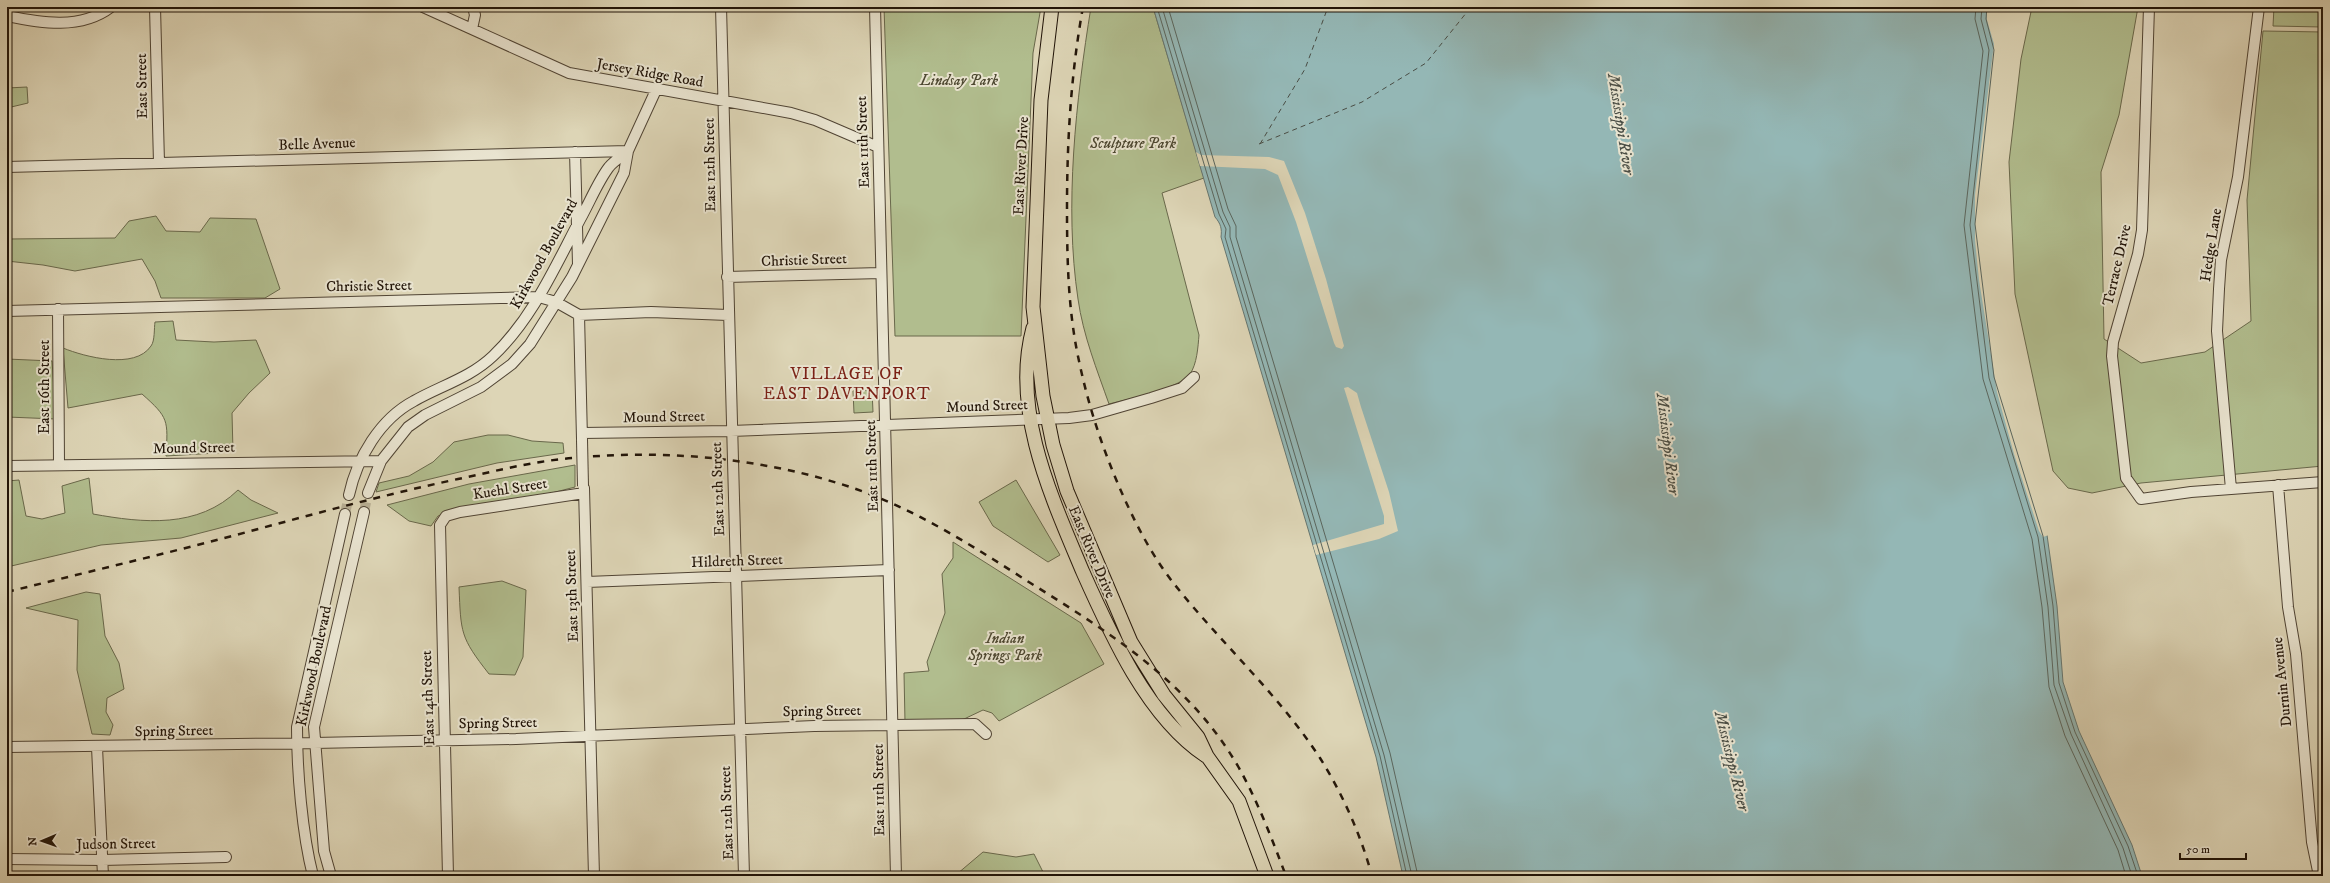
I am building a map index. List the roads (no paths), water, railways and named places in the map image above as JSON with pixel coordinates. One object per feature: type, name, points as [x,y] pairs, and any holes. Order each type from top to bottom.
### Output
[{"type":"main road","name":"East River Drive","points":[[1052,7],[1046,46],[1039,128],[1034,326],[1028,347],[1027,372],[1031,420],[1038,453],[1054,501],[1106,624],[1142,687],[1190,745],[1207,756]]},
{"type":"main road","name":"East River Drive","points":[[1034,326],[1039,346],[1041,383],[1047,419],[1059,467],[1067,491],[1131,642],[1164,695],[1198,737],[1207,756],[1239,801],[1267,876]]},
{"type":"street","points":[[7,16],[42,21],[79,23],[94,18],[111,7]]},
{"type":"street","name":"East Street","points":[[155,7],[159,163]]},
{"type":"street","name":"Jersey Ridge Road","points":[[422,7],[569,73],[656,90],[791,113],[815,120],[878,147]]},
{"type":"street","points":[[472,29],[475,15],[473,7]]},
{"type":"street","name":"East 12th Street","points":[[720,7],[724,101],[727,277],[744,876]]},
{"type":"street","name":"East 11th Street","points":[[875,7],[896,876]]},
{"type":"street","name":"Terrace Drive","points":[[2149,7],[2142,230],[2138,254],[2113,342],[2112,356],[2126,478],[2141,499],[2231,489]]},
{"type":"street","name":"Hedge Lane","points":[[2231,489],[2217,331],[2219,289],[2221,260],[2238,177],[2259,7]]},
{"type":"street","name":"Kirkwood Boulevard","points":[[368,493],[381,461],[408,427],[425,415],[481,387],[512,364],[530,344],[578,266],[624,173],[628,151],[656,90]]},
{"type":"street","name":"Belle Avenue","points":[[7,167],[628,151]]},
{"type":"street","name":"Kirkwood Boulevard","points":[[349,495],[360,460],[373,438],[393,416],[413,401],[477,369],[493,356],[524,320],[539,297],[609,167],[628,151]]},
{"type":"street","points":[[575,152],[578,266]]},
{"type":"street","name":"Christie Street","points":[[727,277],[882,273]]},
{"type":"street","name":"Christie Street","points":[[7,311],[539,297],[556,302],[579,315]]},
{"type":"street","name":"East 16th Street","points":[[58,309],[59,464]]},
{"type":"street","points":[[579,315],[651,312],[728,315]]},
{"type":"street","name":"East 13th Street","points":[[579,315],[594,876]]},
{"type":"street","name":"Mound Street","points":[[582,436],[1031,420],[1092,415],[1182,388],[1194,377]]},
{"type":"street","name":"Mound Street","points":[[7,466],[59,464],[381,461]]},
{"type":"street","points":[[2231,489],[2323,482]]},
{"type":"street","name":"Durnin Avenue","points":[[2278,485],[2288,607],[2296,654],[2312,842],[2320,876]]},
{"type":"street","name":"Kuehl Street","points":[[442,519],[446,516],[460,512],[584,489]]},
{"type":"street","name":"Kirkwood Boulevard","points":[[331,876],[324,851],[314,744],[314,727],[364,512]]},
{"type":"street","name":"Kirkwood Boulevard","points":[[313,876],[309,858],[297,744],[297,727],[345,514]]},
{"type":"street","name":"East 14th Street","points":[[442,519],[439,536],[448,876]]},
{"type":"street","name":"Hildreth Street","points":[[587,582],[889,570]]},
{"type":"street","name":"Spring Street","points":[[7,747],[314,744],[590,735],[740,728],[892,725],[976,724],[986,734]]},
{"type":"street","points":[[97,747],[103,876]]},
{"type":"street","name":"Judson Street","points":[[7,859],[102,860],[226,857]]},
{"type":"water","name":"Mississippi River","points":[[1153,7],[1991,7],[1990,18],[1999,50],[1979,224],[1998,376],[2047,535],[2057,606],[2063,682],[2079,731],[2132,845],[2142,876],[1403,876],[1376,757],[1221,237],[1221,227],[1215,217]]},
{"type":"tunnel","points":[[364,512],[368,493]]},
{"type":"tunnel","points":[[345,514],[349,495]]},
{"type":"railway","points":[[1083,7],[1075,57],[1069,132],[1067,208],[1068,266],[1070,304],[1075,342],[1086,393],[1096,424],[1118,484],[1150,549],[1175,585],[1287,713],[1320,758],[1336,785],[1357,830],[1372,876]]},
{"type":"railway","points":[[7,592],[402,492],[544,461],[608,455],[678,456],[713,458],[783,469],[817,477],[874,496],[898,506],[944,530],[1062,603],[1120,642],[1148,663],[1174,686],[1198,711],[1220,738],[1239,768],[1259,807],[1286,876]]},
{"type":"district","name":"VILLAGE OF EAST DAVENPORT","points":[[847,384]]},
{"type":"park label","name":"Lindsay Park","points":[[959,80]]},
{"type":"park label","name":"Sculpture Park","points":[[1133,143]]},
{"type":"park label","name":"Indian Springs Park","points":[[1005,646]]}]
